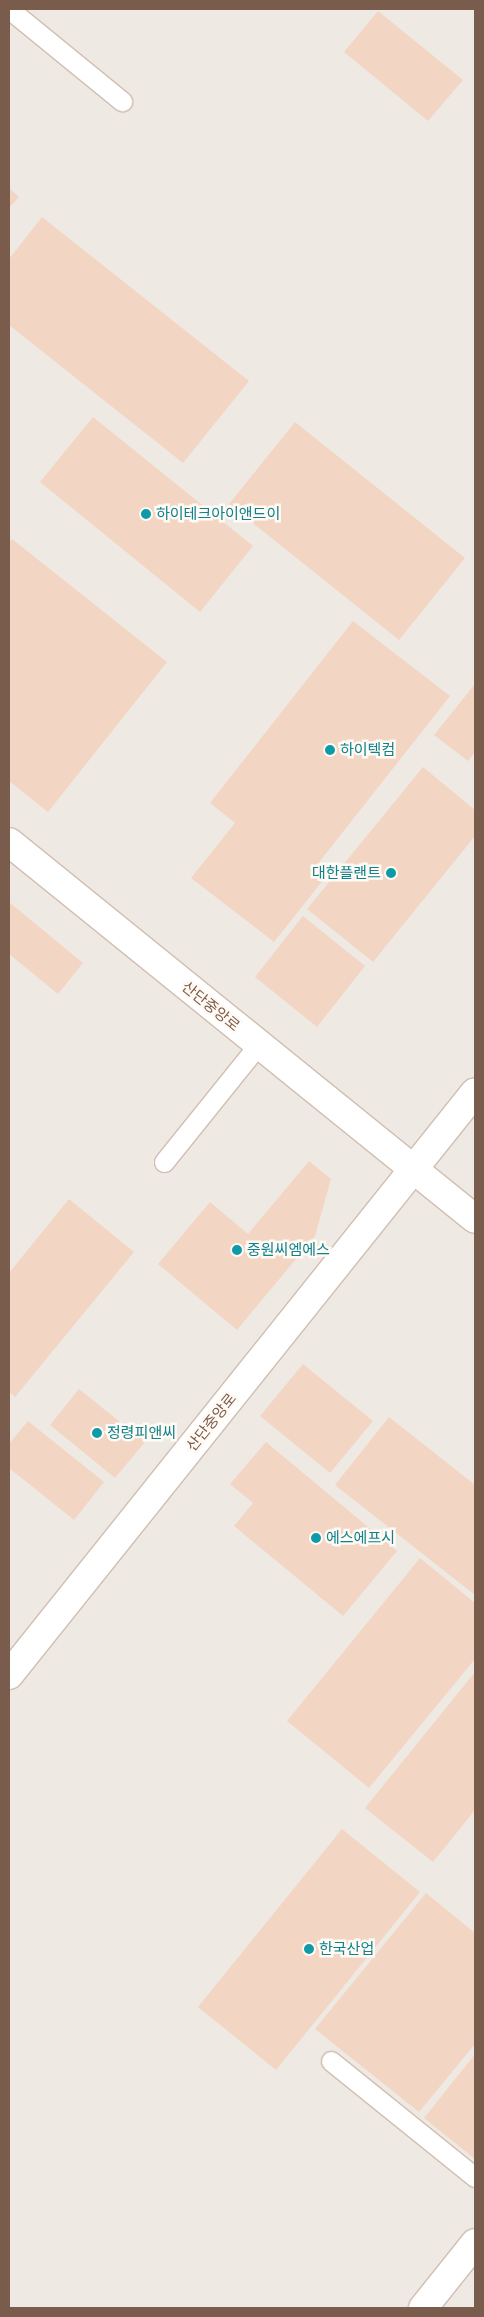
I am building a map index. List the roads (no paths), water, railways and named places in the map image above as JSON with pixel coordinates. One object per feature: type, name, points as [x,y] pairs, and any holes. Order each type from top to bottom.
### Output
[{"type":"street","name":"산단중앙로","points":[[9,842],[475,1219]]},
{"type":"street","name":"산단중앙로","points":[[9,1674],[475,1092]]},
{"type":"street","points":[[423,2308],[475,2243]]},
{"type":"lane","points":[[9,9],[122,101]]},
{"type":"lane","points":[[164,1162],[259,1044]]},
{"type":"lane","points":[[331,2061],[475,2177]]},
{"type":"place","name":"하이테크아이앤드이","points":[[146,514]]},
{"type":"place","name":"하이텍컴","points":[[330,750]]},
{"type":"place","name":"대한플랜트","points":[[391,873]]},
{"type":"place","name":"중원씨엠에스","points":[[237,1250]]},
{"type":"place","name":"정령피앤씨","points":[[97,1433]]},
{"type":"place","name":"에스에프시","points":[[316,1538]]},
{"type":"place","name":"한국산업","points":[[309,1949]]}]
